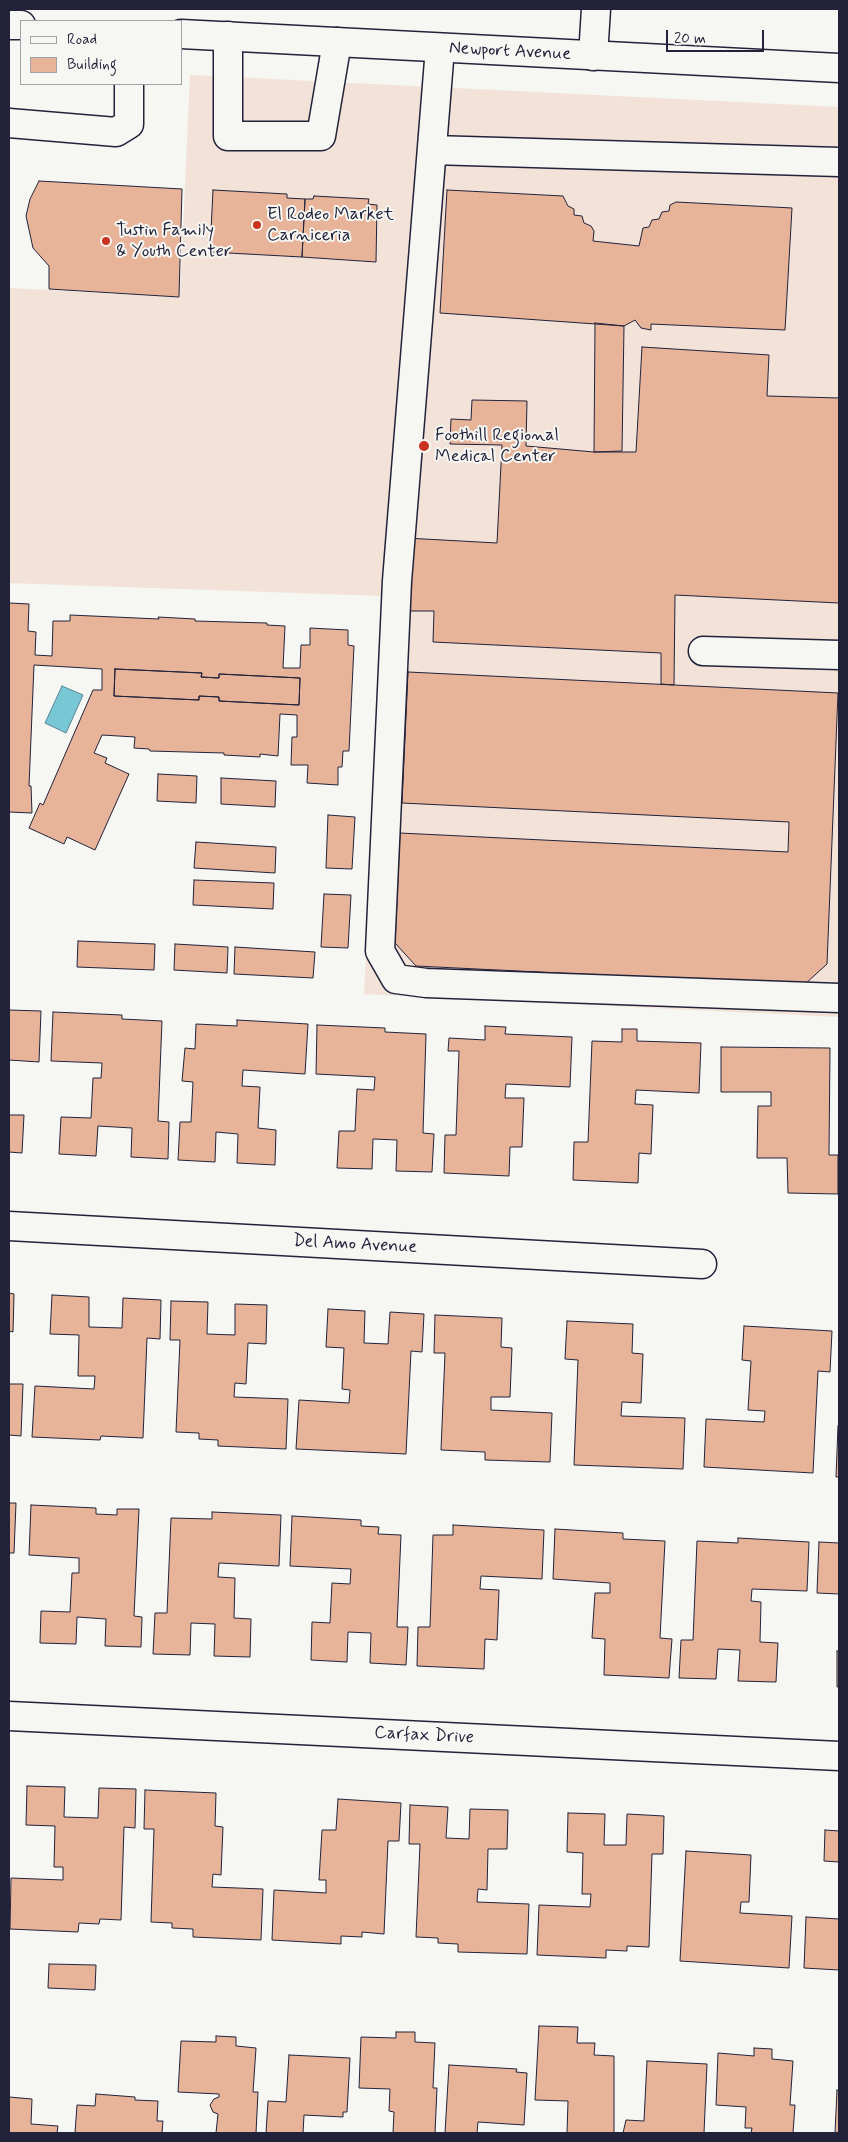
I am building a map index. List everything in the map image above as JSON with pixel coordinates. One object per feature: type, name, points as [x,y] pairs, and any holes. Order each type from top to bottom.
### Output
[{"type":"street","points":[[593,56],[596,9]]},
{"type":"street","name":"Newport Avenue","points":[[182,34],[839,68]]},
{"type":"street","points":[[228,36],[228,136],[321,136],[336,42]]},
{"type":"street","points":[[440,48],[397,581],[380,951],[396,979],[426,983],[839,998]]},
{"type":"street","points":[[9,123],[116,132],[129,124],[129,85]]},
{"type":"street","points":[[432,150],[839,162]]},
{"type":"street","points":[[703,651],[839,655]]},
{"type":"street","name":"Del Amo Avenue","points":[[9,1226],[702,1264]]},
{"type":"street","name":"Carfax Drive","points":[[9,1716],[839,1756]]},
{"type":"shaded area","name":"Foothill Regional Medical Center","points":[[190,75],[839,107],[839,1017],[364,994],[384,596],[9,583],[9,288],[180,297]]},
{"type":"water","points":[[62,686],[83,695],[66,733],[45,723]]},
{"type":"building","name":"Tustin Family & Youth Center","points":[[39,181],[182,189],[179,297],[49,289],[49,266],[33,248],[26,216],[30,199]]},
{"type":"building","name":"El Rodeo Market Carniceria","points":[[213,190],[287,194],[287,198],[305,199],[302,257],[210,252]]},
{"type":"building","points":[[447,190],[563,196],[568,206],[574,209],[574,215],[582,216],[584,223],[591,226],[594,231],[593,241],[639,246],[643,228],[649,227],[652,220],[659,219],[662,212],[669,211],[670,205],[676,202],[792,208],[785,330],[651,324],[651,330],[641,328],[635,320],[624,326],[440,313]]},
{"type":"building","points":[[314,196],[369,199],[368,204],[377,205],[376,262],[302,257],[305,199],[313,199]]},
{"type":"building","points":[[595,323],[624,326],[622,451],[594,452]]},
{"type":"building","points":[[642,347],[769,355],[767,396],[839,398],[839,603],[675,595],[674,685],[661,684],[661,653],[433,642],[434,611],[399,611],[406,538],[497,543],[502,445],[450,444],[451,419],[471,420],[472,400],[527,401],[526,446],[594,452],[636,452]]},
{"type":"building","points":[[9,603],[29,604],[28,631],[36,632],[35,655],[52,656],[53,621],[70,621],[70,615],[159,619],[158,617],[195,619],[195,621],[267,623],[267,625],[285,626],[283,668],[300,668],[301,645],[310,645],[310,628],[348,630],[348,645],[354,646],[349,751],[343,751],[342,767],[338,767],[338,785],[307,783],[308,765],[291,765],[292,737],[297,737],[297,715],[280,714],[278,756],[260,754],[260,757],[224,755],[224,753],[150,751],[149,749],[134,748],[135,737],[102,735],[94,753],[107,758],[105,763],[129,774],[95,850],[67,837],[64,844],[29,828],[40,803],[43,805],[93,690],[102,690],[102,669],[34,665],[29,786],[31,786],[32,813],[9,812]],"holes":[[[115,669],[202,673],[201,677],[219,678],[219,674],[300,678],[299,705],[219,701],[219,697],[199,696],[199,700],[114,696]]]},
{"type":"building","points":[[115,669],[202,673],[201,677],[219,678],[219,674],[300,678],[299,705],[219,701],[219,697],[199,696],[199,700],[114,696]]},
{"type":"building","points":[[408,672],[838,693],[827,964],[804,985],[416,966],[395,943],[400,833],[788,852],[789,822],[402,803]]},
{"type":"building","points":[[158,774],[197,776],[196,803],[157,801]]},
{"type":"building","points":[[221,778],[276,781],[275,807],[221,804]]},
{"type":"building","points":[[328,815],[355,817],[352,869],[326,868]]},
{"type":"building","points":[[196,842],[276,847],[275,873],[194,868]]},
{"type":"building","points":[[194,880],[274,883],[273,909],[193,905]]},
{"type":"building","points":[[324,894],[351,895],[348,948],[321,947]]},
{"type":"building","points":[[78,941],[155,944],[154,970],[77,967]]},
{"type":"building","points":[[175,944],[228,947],[227,973],[174,970]]},
{"type":"building","points":[[235,947],[315,952],[313,978],[234,974]]},
{"type":"building","points":[[9,1010],[41,1011],[39,1062],[9,1060]]},
{"type":"building","points":[[53,1012],[122,1015],[122,1019],[162,1021],[158,1121],[169,1122],[168,1159],[131,1157],[132,1128],[98,1126],[96,1156],[59,1154],[61,1117],[91,1118],[93,1078],[101,1078],[102,1063],[51,1061]]},
{"type":"building","points":[[237,1020],[308,1024],[305,1074],[243,1070],[242,1086],[260,1087],[258,1128],[276,1130],[275,1165],[237,1163],[238,1134],[216,1132],[215,1162],[178,1160],[180,1122],[191,1122],[193,1082],[182,1081],[185,1048],[195,1049],[196,1024],[237,1026]]},
{"type":"building","points":[[317,1025],[385,1028],[385,1032],[426,1034],[423,1133],[434,1134],[432,1172],[396,1171],[397,1140],[373,1139],[372,1169],[337,1168],[339,1131],[355,1131],[357,1089],[374,1090],[375,1077],[316,1074]]},
{"type":"building","points":[[485,1026],[506,1027],[505,1034],[572,1037],[570,1087],[506,1084],[505,1098],[524,1098],[522,1147],[510,1147],[509,1176],[444,1173],[445,1135],[456,1135],[459,1051],[448,1051],[449,1038],[485,1040]]},
{"type":"building","points":[[622,1029],[637,1029],[637,1041],[701,1043],[699,1093],[636,1090],[635,1104],[653,1105],[651,1154],[639,1153],[638,1183],[573,1180],[574,1142],[588,1142],[592,1041],[622,1042]]},
{"type":"building","points":[[721,1047],[830,1048],[829,1155],[838,1155],[838,1194],[788,1193],[787,1158],[757,1158],[758,1106],[771,1106],[771,1092],[721,1092]]},
{"type":"building","points":[[9,1115],[24,1115],[22,1153],[9,1152]]},
{"type":"building","points":[[9,1293],[14,1294],[13,1332],[9,1331]]},
{"type":"building","points":[[52,1295],[89,1297],[89,1327],[122,1328],[123,1298],[161,1300],[160,1339],[147,1338],[143,1438],[101,1436],[100,1440],[32,1437],[35,1386],[94,1389],[95,1376],[78,1376],[79,1335],[50,1334]]},
{"type":"building","points":[[171,1301],[208,1302],[207,1334],[235,1335],[235,1304],[267,1305],[266,1344],[248,1343],[246,1384],[235,1383],[234,1397],[288,1399],[286,1449],[218,1446],[218,1440],[199,1439],[199,1433],[176,1432],[180,1340],[170,1340]]},
{"type":"building","points":[[328,1309],[365,1311],[364,1343],[388,1344],[390,1312],[424,1314],[422,1352],[411,1351],[406,1454],[296,1449],[299,1400],[349,1403],[350,1390],[342,1389],[344,1348],[326,1347]]},
{"type":"building","points":[[435,1315],[502,1318],[501,1347],[512,1348],[510,1397],[491,1397],[491,1410],[552,1413],[550,1462],[485,1460],[485,1452],[441,1450],[445,1353],[434,1353]]},
{"type":"building","points":[[567,1321],[633,1324],[632,1353],[643,1354],[641,1403],[622,1402],[621,1416],[685,1418],[683,1469],[574,1465],[578,1360],[565,1359]]},
{"type":"building","points":[[744,1326],[832,1331],[830,1372],[818,1371],[813,1473],[704,1467],[706,1419],[764,1422],[765,1411],[748,1410],[751,1361],[742,1360]]},
{"type":"building","points":[[9,1384],[23,1384],[21,1436],[9,1435]]},
{"type":"building","points":[[838,1426],[839,1477],[836,1477]]},
{"type":"building","points":[[9,1503],[16,1503],[14,1553],[9,1553]]},
{"type":"building","points":[[31,1505],[96,1508],[96,1514],[117,1515],[117,1509],[139,1509],[134,1616],[142,1617],[141,1647],[105,1646],[106,1619],[77,1617],[76,1644],[40,1643],[41,1611],[70,1612],[72,1573],[79,1573],[79,1558],[29,1555]]},
{"type":"building","points":[[212,1512],[281,1515],[279,1566],[219,1563],[218,1577],[235,1578],[234,1618],[251,1619],[250,1657],[214,1656],[215,1624],[191,1623],[190,1655],[153,1654],[155,1613],[167,1613],[171,1518],[212,1519]]},
{"type":"building","points":[[292,1516],[361,1520],[361,1526],[379,1527],[378,1534],[401,1535],[397,1627],[408,1627],[406,1665],[370,1663],[371,1633],[348,1632],[347,1662],[311,1660],[312,1622],[330,1623],[332,1583],[350,1584],[351,1569],[290,1566]]},
{"type":"building","points":[[453,1525],[544,1530],[542,1579],[481,1576],[480,1589],[499,1590],[497,1640],[485,1639],[484,1669],[417,1666],[418,1627],[430,1627],[433,1535],[453,1535]]},
{"type":"building","points":[[555,1529],[623,1533],[623,1539],[665,1541],[660,1638],[672,1639],[669,1678],[604,1675],[605,1639],[592,1638],[595,1593],[610,1593],[610,1583],[553,1579]]},
{"type":"building","points":[[738,1538],[809,1542],[807,1591],[752,1589],[751,1601],[761,1602],[760,1642],[778,1643],[776,1682],[738,1681],[740,1650],[718,1649],[716,1679],[679,1678],[681,1640],[693,1640],[697,1541],[738,1543]]},
{"type":"building","points":[[819,1542],[839,1543],[839,1594],[817,1593]]},
{"type":"building","points":[[837,1651],[839,1651],[839,1687],[837,1687]]},
{"type":"building","points":[[27,1786],[65,1787],[64,1817],[98,1818],[99,1788],[136,1789],[135,1828],[124,1827],[121,1920],[100,1919],[99,1924],[79,1923],[78,1932],[10,1929],[11,1878],[63,1880],[63,1867],[54,1867],[55,1826],[26,1825]]},
{"type":"building","points":[[145,1790],[216,1793],[215,1826],[223,1827],[221,1875],[213,1874],[212,1887],[263,1889],[261,1940],[193,1937],[193,1929],[172,1928],[172,1923],[151,1922],[154,1829],[144,1829]]},
{"type":"building","points":[[338,1799],[401,1803],[399,1841],[388,1841],[384,1934],[362,1932],[362,1937],[341,1936],[341,1944],[272,1940],[274,1890],[326,1893],[326,1880],[319,1880],[322,1830],[336,1830]]},
{"type":"building","points":[[410,1805],[448,1807],[446,1838],[469,1839],[470,1809],[508,1810],[507,1849],[488,1849],[487,1890],[478,1889],[477,1902],[529,1904],[527,1954],[458,1952],[458,1944],[438,1943],[438,1938],[416,1937],[420,1844],[409,1844]]},
{"type":"building","points":[[568,1813],[605,1814],[604,1845],[626,1845],[627,1814],[664,1816],[663,1854],[652,1854],[649,1947],[627,1946],[627,1951],[606,1950],[606,1958],[537,1955],[539,1905],[590,1907],[591,1894],[582,1894],[583,1853],[567,1852]]},
{"type":"building","points":[[825,1830],[839,1831],[839,1862],[824,1861]]},
{"type":"building","points":[[686,1851],[751,1855],[749,1902],[741,1902],[740,1913],[792,1916],[789,1968],[680,1961]]},
{"type":"building","points":[[806,1917],[839,1919],[839,1970],[804,1968]]},
{"type":"building","points":[[49,1964],[96,1965],[95,1990],[48,1988]]},
{"type":"building","points":[[539,2026],[578,2027],[577,2043],[595,2043],[594,2055],[614,2056],[614,2133],[567,2133],[568,2101],[535,2100]]},
{"type":"building","points":[[396,2032],[415,2032],[415,2042],[435,2043],[433,2088],[437,2088],[435,2133],[393,2133],[394,2112],[389,2111],[390,2089],[359,2088],[361,2037],[396,2038]]},
{"type":"building","points":[[216,2036],[236,2037],[236,2046],[256,2048],[253,2092],[258,2092],[256,2133],[216,2133],[218,2114],[213,2112],[210,2105],[214,2099],[219,2097],[219,2094],[178,2092],[181,2041],[216,2042]]},
{"type":"building","points":[[754,2048],[772,2049],[772,2059],[793,2061],[790,2105],[795,2105],[793,2133],[751,2133],[752,2128],[745,2128],[746,2107],[716,2105],[718,2053],[754,2056]]},
{"type":"building","points":[[289,2055],[350,2058],[347,2112],[343,2112],[343,2117],[304,2115],[303,2133],[266,2133],[268,2101],[286,2102]]},
{"type":"building","points":[[647,2061],[707,2064],[704,2133],[623,2133],[626,2120],[644,2121]]},
{"type":"building","points":[[449,2065],[517,2069],[516,2072],[527,2073],[524,2125],[478,2122],[477,2133],[445,2133]]},
{"type":"building","points":[[837,2090],[839,2091],[839,2133],[835,2133]]},
{"type":"building","points":[[96,2094],[135,2097],[135,2100],[158,2101],[157,2121],[163,2121],[162,2133],[75,2133],[77,2105],[95,2106]]},
{"type":"building","points":[[9,2097],[32,2099],[31,2124],[58,2126],[57,2133],[9,2133]]},
{"type":"place","name":"El Rodeo Market Carniceria","points":[[257,225]]},
{"type":"place","name":"Tustin Family & Youth Center","points":[[106,241]]},
{"type":"place","name":"Foothill Regional Medical Center","points":[[424,446]]}]
